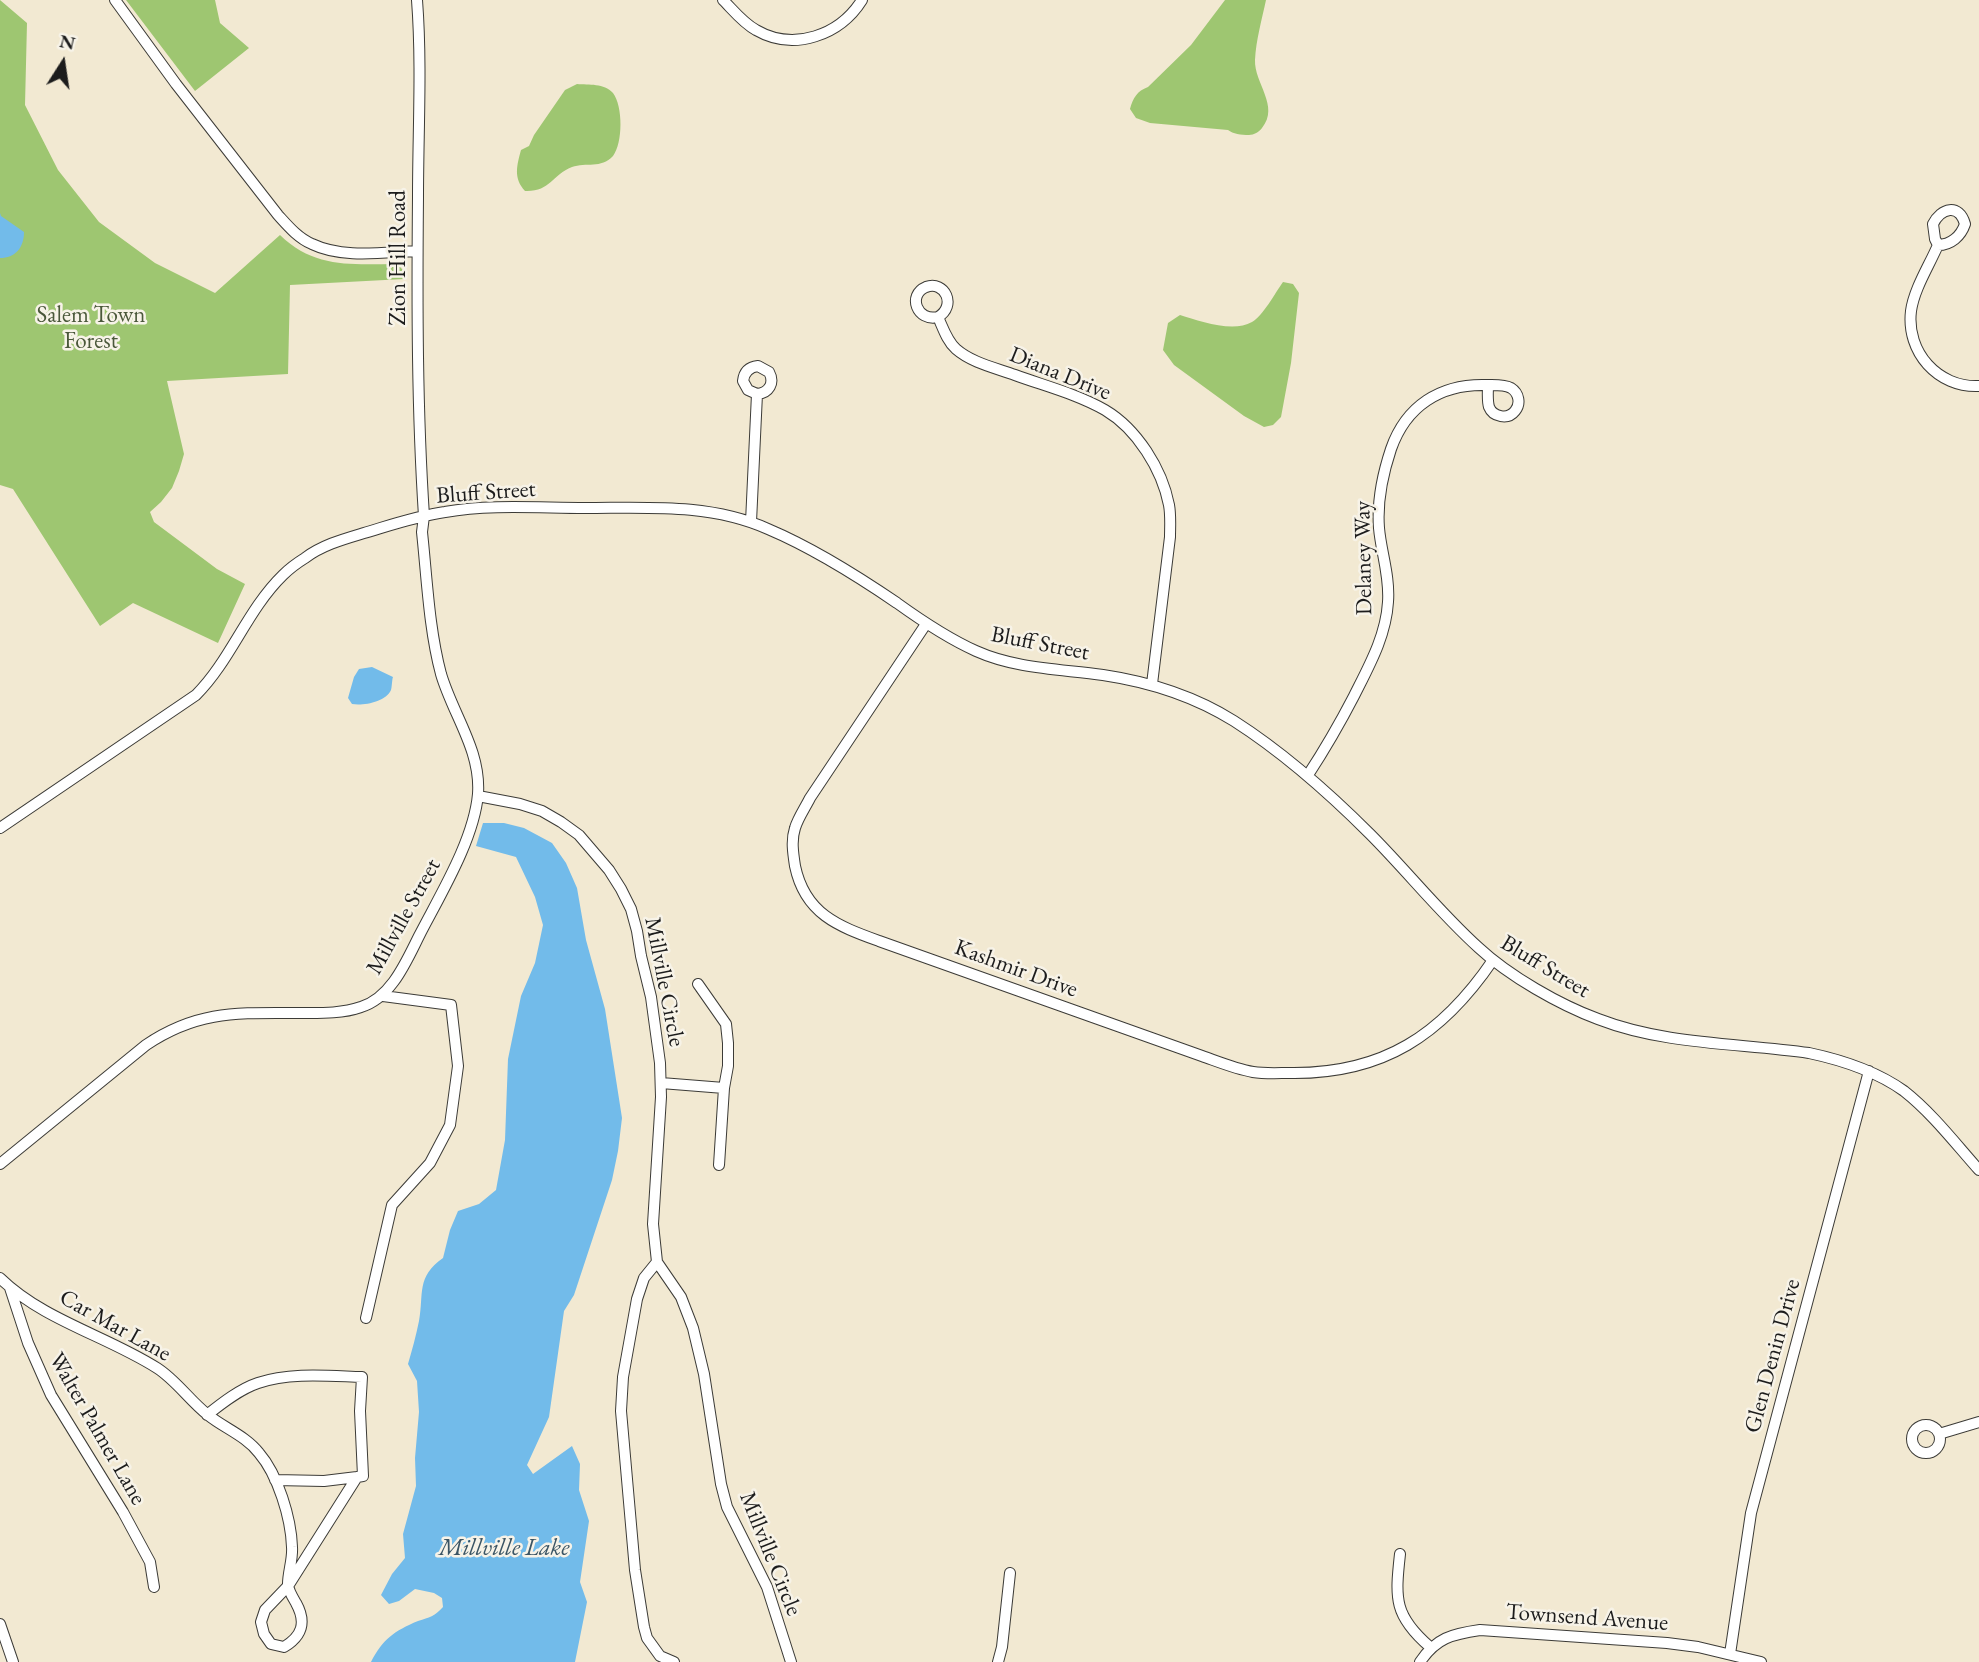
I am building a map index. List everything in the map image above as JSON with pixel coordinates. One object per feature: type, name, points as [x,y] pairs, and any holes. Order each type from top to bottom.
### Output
[{"type":"street","points":[[115,0],[176,84],[292,230],[312,244],[333,250],[417,251]]},
{"type":"street","name":"Zion Hill Road","points":[[417,0],[419,419],[424,516]]},
{"type":"street","points":[[723,0],[756,30],[786,40],[816,37],[831,31],[855,11],[862,0]]},
{"type":"street","points":[[1938,246],[1911,309],[1910,327],[1915,344],[1926,364],[1938,375],[1968,387],[1979,386]]},
{"type":"street","name":"Diana Drive","points":[[938,317],[957,349],[976,361],[1107,411],[1124,425],[1152,460],[1169,503],[1170,537],[1152,684]]},
{"type":"street","name":"Delaney Way","points":[[1308,775],[1371,662],[1386,620],[1388,584],[1378,519],[1382,485],[1394,441],[1412,411],[1432,398],[1454,388],[1488,385]]},
{"type":"street","points":[[751,522],[757,394]]},
{"type":"street","name":"Bluff Street","points":[[0,828],[195,695],[211,679],[254,611],[282,575],[310,554],[342,539],[424,516],[486,508],[637,508],[712,512],[751,522],[791,539],[852,573],[926,624],[979,652],[1002,661],[1152,684],[1205,705],[1234,721],[1308,775],[1369,833],[1471,941],[1493,960],[1557,1000],[1600,1020],[1666,1037],[1809,1053],[1869,1071],[1912,1098],[1979,1170]]},
{"type":"street","name":"Millville Street","points":[[0,1164],[164,1032],[195,1020],[228,1014],[341,1012],[363,1007],[383,996],[405,963],[454,867],[471,825],[478,796],[475,762],[468,738],[441,673],[428,595],[422,532],[424,516]]},
{"type":"street","name":"Kashmir Drive","points":[[926,624],[810,799],[795,828],[792,850],[799,883],[810,902],[827,918],[879,941],[1255,1073],[1312,1073],[1356,1067],[1377,1060],[1407,1045],[1443,1020],[1493,960]]},
{"type":"street","name":"Millville Circle","points":[[478,796],[542,811],[579,835],[621,889],[631,909],[658,1041],[661,1083],[653,1224],[657,1262],[681,1297],[693,1328],[704,1374],[721,1485],[727,1507],[767,1587],[791,1662]]},
{"type":"street","points":[[698,984],[726,1024],[728,1066],[719,1165]]},
{"type":"street","points":[[366,1318],[392,1205],[430,1163],[450,1125],[458,1066],[451,1005],[383,996]]},
{"type":"street","name":"Glen Denin Drive","points":[[1730,1654],[1751,1513],[1869,1071]]},
{"type":"street","points":[[661,1083],[724,1088]]},
{"type":"street","points":[[657,1262],[644,1278],[637,1300],[623,1377],[621,1411],[635,1570],[644,1627],[647,1638],[660,1656],[674,1662]]},
{"type":"street","name":"Car Mar Lane","points":[[0,1278],[10,1288],[68,1322],[158,1368],[207,1415],[260,1453],[275,1480],[292,1529],[293,1552],[288,1586]]},
{"type":"street","name":"Walter Palmer Lane","points":[[10,1288],[28,1343],[51,1395],[123,1512],[150,1563],[154,1587]]},
{"type":"street","points":[[207,1415],[257,1383],[278,1378],[362,1377],[360,1411],[363,1476],[324,1481],[275,1480]]},
{"type":"street","points":[[1939,1434],[1979,1422]]},
{"type":"street","points":[[288,1586],[301,1612],[302,1626],[296,1639],[284,1647],[271,1644],[264,1634],[261,1622],[265,1610],[288,1586],[357,1478]]},
{"type":"street","points":[[1400,1554],[1396,1587],[1401,1610],[1406,1623],[1430,1647],[1420,1662]]},
{"type":"street","points":[[998,1662],[1010,1573]]},
{"type":"street","points":[[0,1624],[13,1662]]},
{"type":"street","name":"Townsend Avenue","points":[[1430,1647],[1458,1634],[1503,1630],[1667,1643],[1761,1662]]},
{"type":"green space","name":"Salem Town Forest","points":[[0,0],[27,23],[25,105],[58,170],[99,222],[155,263],[215,293],[280,235],[293,246],[321,259],[349,264],[397,264],[404,271],[404,279],[290,285],[288,374],[167,381],[184,454],[172,488],[150,512],[154,522],[217,569],[245,584],[218,643],[133,603],[100,626],[13,489],[0,485]]},
{"type":"green space","points":[[126,0],[215,0],[220,23],[249,48],[195,91]]},
{"type":"green space","points":[[1225,0],[1266,0],[1255,60],[1268,111],[1262,128],[1255,134],[1243,135],[1228,130],[1150,123],[1136,118],[1130,109],[1136,95],[1148,87],[1191,45]]},
{"type":"green space","points":[[577,84],[601,86],[613,93],[620,115],[620,134],[616,150],[613,156],[604,162],[572,167],[546,186],[525,191],[517,176],[521,150],[529,146],[565,90]]},
{"type":"green space","points":[[1283,282],[1293,284],[1299,293],[1291,363],[1281,417],[1273,425],[1264,427],[1244,416],[1174,365],[1163,350],[1168,323],[1180,315],[1216,325],[1244,325],[1260,315]]},
{"type":"water","points":[[0,213],[24,232],[18,251],[0,258]]},
{"type":"water","points":[[372,667],[393,677],[391,690],[384,698],[374,702],[352,704],[348,698],[354,677],[359,669]]},
{"type":"water","name":"Millville Lake","points":[[483,823],[504,823],[524,828],[552,843],[566,863],[577,888],[586,940],[605,1009],[622,1118],[612,1180],[574,1295],[564,1311],[549,1417],[527,1465],[533,1474],[572,1446],[580,1464],[579,1490],[589,1521],[580,1582],[587,1602],[575,1662],[371,1662],[380,1647],[396,1632],[434,1615],[443,1607],[442,1598],[434,1593],[415,1589],[399,1601],[389,1604],[381,1595],[392,1574],[405,1558],[403,1534],[416,1486],[415,1458],[419,1412],[417,1381],[408,1364],[419,1321],[425,1279],[434,1265],[443,1258],[458,1211],[479,1204],[496,1190],[505,1140],[508,1059],[521,996],[535,963],[543,925],[535,897],[516,857],[476,846]]}]
